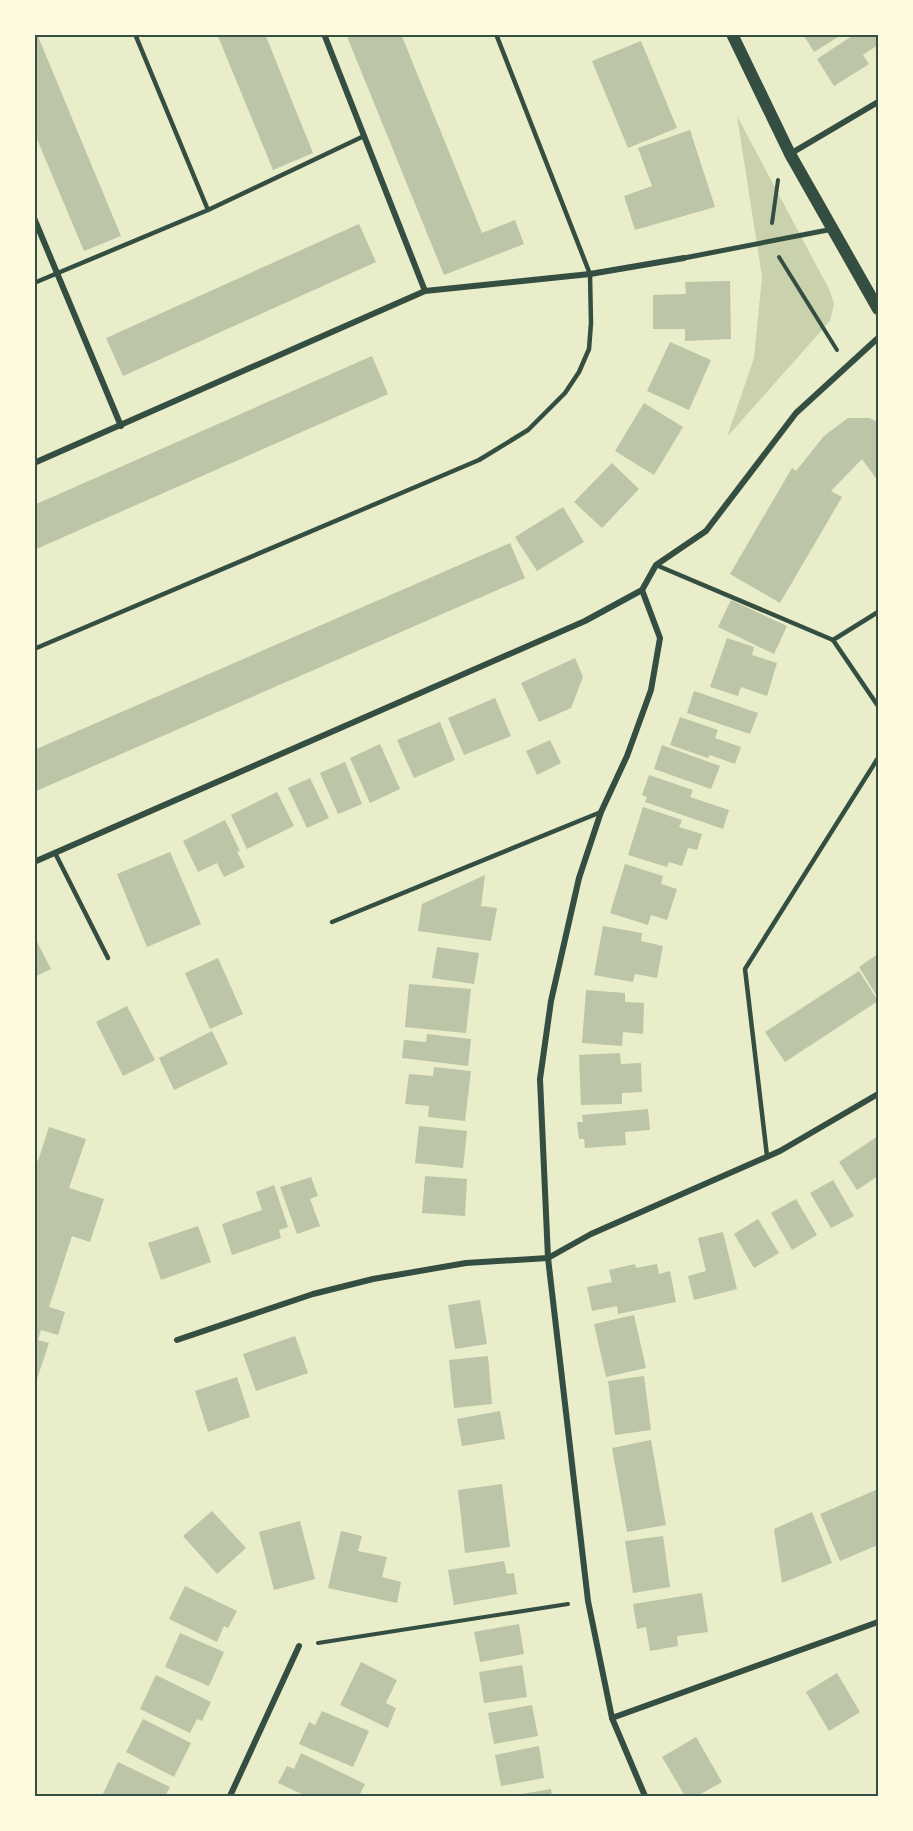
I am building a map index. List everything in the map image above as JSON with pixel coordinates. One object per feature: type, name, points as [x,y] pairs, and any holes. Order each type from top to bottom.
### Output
[{"type":"main road","points":[[732,34],[790,154],[879,309]]},
{"type":"street","points":[[324,34],[425,291]]},
{"type":"street","points":[[790,154],[879,102]]},
{"type":"street","points":[[34,218],[121,426]]},
{"type":"street","points":[[34,463],[425,291],[590,274],[834,229]]},
{"type":"street","points":[[34,862],[585,621],[642,590],[656,565],[706,531],[796,413],[879,338]]},
{"type":"street","points":[[642,590],[660,638],[653,680],[627,756],[601,812],[579,878],[551,1001],[540,1079],[548,1258],[588,1601],[612,1718],[645,1797]]},
{"type":"street","points":[[177,1340],[313,1294],[373,1279],[466,1263],[548,1258],[591,1234],[767,1156],[879,1094]]},
{"type":"street","points":[[612,1718],[879,1622]]},
{"type":"street","points":[[230,1797],[299,1646]]},
{"type":"lane","points":[[135,34],[208,210]]},
{"type":"lane","points":[[34,649],[478,460],[528,430],[565,393],[579,372],[589,349],[590,274],[496,34]]},
{"type":"lane","points":[[34,283],[208,210],[364,136]]},
{"type":"lane","points":[[656,565],[832,640],[879,706]]},
{"type":"lane","points":[[832,640],[879,612]]},
{"type":"lane","points":[[767,1156],[745,969],[879,758]]},
{"type":"lane","points":[[333,922],[601,812]]},
{"type":"lane","points":[[55,853],[108,958]]},
{"type":"path","points":[[784,141],[769,241],[847,365]]},
{"type":"path","points":[[299,1646],[588,1601]]},
{"type":"green space","points":[[737,116],[830,291],[834,304],[830,321],[727,437],[754,358],[762,277]]},
{"type":"building","points":[[34,34],[37,34],[121,236],[84,251],[34,132]]},
{"type":"building","points":[[217,34],[265,34],[313,153],[273,170]]},
{"type":"building","points":[[346,34],[401,34],[482,233],[515,220],[524,244],[444,275]]},
{"type":"building","points":[[803,34],[843,34],[814,52]]},
{"type":"building","points":[[855,34],[878,34],[878,45],[863,55],[869,64],[834,86],[817,59]]},
{"type":"building","points":[[641,41],[677,128],[628,148],[592,61]]},
{"type":"building","points":[[690,130],[715,207],[635,230],[624,196],[652,186],[638,148]]},
{"type":"building","points":[[359,224],[376,262],[123,376],[106,338]]},
{"type":"building","points":[[730,281],[731,339],[685,341],[685,329],[653,329],[653,295],[686,294],[685,282]]},
{"type":"building","points":[[670,342],[711,360],[689,410],[647,391]]},
{"type":"building","points":[[372,356],[388,394],[34,550],[34,505]]},
{"type":"building","points":[[644,403],[683,427],[654,475],[615,451]]},
{"type":"building","points":[[848,418],[869,418],[878,422],[878,481],[862,459],[831,491],[842,497],[780,603],[730,574],[792,468],[796,471],[824,436]]},
{"type":"building","points":[[612,463],[639,489],[602,528],[574,502]]},
{"type":"building","points":[[563,507],[584,542],[537,571],[515,537]]},
{"type":"building","points":[[510,543],[525,578],[34,792],[34,750]]},
{"type":"building","points":[[731,600],[787,626],[774,654],[718,627]]},
{"type":"building","points":[[727,638],[754,647],[752,655],[777,663],[767,696],[741,687],[738,696],[710,687]]},
{"type":"building","points":[[575,658],[583,677],[571,708],[539,722],[521,683]]},
{"type":"building","points":[[694,691],[758,713],[750,734],[687,713]]},
{"type":"building","points":[[495,698],[511,736],[464,755],[448,718]]},
{"type":"building","points":[[680,717],[718,730],[715,738],[741,747],[735,764],[710,755],[708,758],[670,745]]},
{"type":"building","points":[[440,722],[455,760],[414,778],[397,740]]},
{"type":"building","points":[[550,740],[561,763],[537,775],[526,751]]},
{"type":"building","points":[[380,744],[400,789],[370,803],[350,758]]},
{"type":"building","points":[[662,745],[720,766],[711,789],[654,769]]},
{"type":"building","points":[[345,762],[362,804],[338,814],[320,773]]},
{"type":"building","points":[[649,775],[693,790],[690,797],[729,810],[723,829],[645,802],[647,797],[642,795]]},
{"type":"building","points":[[310,778],[329,818],[307,828],[288,788]]},
{"type":"building","points":[[277,792],[294,826],[247,849],[231,815]]},
{"type":"building","points":[[643,807],[682,820],[679,827],[702,834],[697,850],[688,848],[682,866],[669,862],[667,867],[628,855]]},
{"type":"building","points":[[225,820],[245,867],[224,877],[217,863],[198,872],[183,841]]},
{"type":"building","points":[[170,852],[201,924],[147,947],[117,874]]},
{"type":"building","points":[[625,864],[663,876],[661,884],[677,889],[667,920],[651,915],[648,925],[610,913]]},
{"type":"building","points":[[485,875],[481,906],[497,908],[491,941],[418,931],[422,904]]},
{"type":"building","points":[[603,926],[642,933],[641,941],[663,946],[657,978],[635,974],[633,982],[594,975]]},
{"type":"building","points":[[34,936],[51,969],[34,977]]},
{"type":"building","points":[[437,947],[479,953],[474,984],[432,978]]},
{"type":"building","points":[[878,954],[878,998],[859,967]]},
{"type":"building","points":[[218,958],[243,1014],[210,1029],[185,973]]},
{"type":"building","points":[[859,971],[878,1001],[785,1062],[765,1032]]},
{"type":"building","points":[[409,984],[471,989],[466,1033],[405,1027]]},
{"type":"building","points":[[586,990],[625,993],[625,1002],[644,1003],[643,1034],[623,1032],[622,1046],[582,1043]]},
{"type":"building","points":[[127,1006],[155,1060],[123,1076],[96,1022]]},
{"type":"building","points":[[212,1031],[228,1064],[174,1090],[159,1058]]},
{"type":"building","points":[[427,1034],[471,1039],[468,1066],[402,1058],[404,1040],[426,1042]]},
{"type":"building","points":[[620,1053],[621,1064],[641,1063],[642,1092],[622,1093],[622,1104],[581,1105],[579,1055]]},
{"type":"building","points":[[434,1067],[471,1071],[465,1121],[428,1117],[429,1106],[405,1104],[409,1074],[433,1076]]},
{"type":"building","points":[[648,1109],[650,1130],[625,1132],[626,1145],[585,1148],[584,1139],[579,1139],[577,1122],[583,1122],[582,1115]]},
{"type":"building","points":[[419,1126],[467,1131],[463,1168],[415,1163]]},
{"type":"building","points":[[49,1127],[86,1139],[69,1188],[104,1199],[90,1242],[72,1236],[49,1307],[65,1312],[58,1335],[41,1330],[38,1340],[49,1343],[35,1385],[34,1159],[38,1161]]},
{"type":"building","points":[[878,1136],[878,1176],[857,1190],[839,1162]]},
{"type":"building","points":[[425,1176],[467,1179],[465,1216],[422,1213]]},
{"type":"building","points":[[311,1177],[318,1196],[310,1199],[320,1226],[297,1234],[280,1187]]},
{"type":"building","points":[[833,1180],[854,1216],[831,1228],[810,1193]]},
{"type":"building","points":[[274,1185],[288,1227],[279,1230],[281,1238],[232,1255],[222,1224],[262,1210],[256,1192]]},
{"type":"building","points":[[796,1199],[817,1235],[792,1250],[771,1213]]},
{"type":"building","points":[[758,1219],[779,1253],[754,1268],[734,1234]]},
{"type":"building","points":[[198,1226],[211,1262],[161,1280],[148,1243]]},
{"type":"building","points":[[723,1232],[737,1289],[694,1300],[688,1276],[706,1271],[698,1238]]},
{"type":"building","points":[[635,1264],[636,1268],[657,1264],[659,1274],[670,1271],[676,1302],[618,1314],[617,1306],[592,1311],[587,1287],[612,1282],[609,1270]]},
{"type":"building","points":[[480,1300],[487,1344],[455,1349],[448,1305]]},
{"type":"building","points":[[634,1315],[646,1368],[606,1377],[594,1324]]},
{"type":"building","points":[[295,1336],[308,1373],[256,1391],[243,1354]]},
{"type":"building","points":[[488,1356],[492,1404],[454,1408],[449,1360]]},
{"type":"building","points":[[644,1376],[651,1430],[615,1435],[608,1381]]},
{"type":"building","points":[[237,1377],[250,1417],[208,1432],[195,1391]]},
{"type":"building","points":[[500,1411],[505,1439],[462,1446],[457,1419]]},
{"type":"building","points":[[651,1440],[666,1525],[627,1532],[612,1448]]},
{"type":"building","points":[[502,1484],[510,1547],[465,1553],[458,1490]]},
{"type":"building","points":[[876,1490],[878,1545],[840,1561],[820,1514]]},
{"type":"building","points":[[212,1511],[246,1548],[217,1574],[183,1536]]},
{"type":"building","points":[[812,1512],[832,1563],[782,1583],[774,1529]]},
{"type":"building","points":[[300,1521],[315,1579],[274,1590],[259,1532]]},
{"type":"building","points":[[341,1531],[362,1536],[358,1551],[387,1557],[382,1577],[401,1582],[397,1603],[328,1588]]},
{"type":"building","points":[[663,1536],[670,1587],[633,1593],[625,1541]]},
{"type":"building","points":[[504,1561],[507,1574],[514,1573],[517,1594],[454,1605],[448,1570]]},
{"type":"building","points":[[185,1586],[237,1611],[228,1628],[224,1626],[217,1642],[169,1619]]},
{"type":"building","points":[[702,1593],[708,1632],[677,1636],[678,1646],[650,1651],[646,1627],[637,1629],[633,1604]]},
{"type":"building","points":[[519,1624],[524,1654],[480,1662],[474,1632]]},
{"type":"building","points":[[180,1633],[224,1652],[209,1686],[165,1667]]},
{"type":"building","points":[[361,1662],[397,1680],[386,1703],[396,1708],[388,1728],[340,1705]]},
{"type":"building","points":[[522,1665],[527,1697],[484,1703],[479,1672]]},
{"type":"building","points":[[837,1673],[860,1712],[829,1731],[806,1692]]},
{"type":"building","points":[[156,1675],[211,1702],[202,1721],[197,1719],[190,1733],[140,1709]]},
{"type":"building","points":[[532,1705],[538,1736],[494,1744],[488,1713]]},
{"type":"building","points":[[322,1711],[369,1731],[353,1767],[299,1744],[309,1722],[315,1725]]},
{"type":"building","points":[[143,1719],[191,1743],[174,1777],[126,1752]]},
{"type":"building","points":[[696,1737],[722,1782],[697,1796],[685,1796],[662,1757]]},
{"type":"building","points":[[539,1746],[544,1778],[501,1786],[495,1755]]},
{"type":"building","points":[[301,1753],[365,1784],[359,1796],[306,1796],[278,1783],[287,1766],[294,1769]]},
{"type":"building","points":[[118,1762],[170,1787],[165,1796],[102,1796]]},
{"type":"building","points":[[551,1789],[552,1796],[516,1796],[516,1795]]}]
